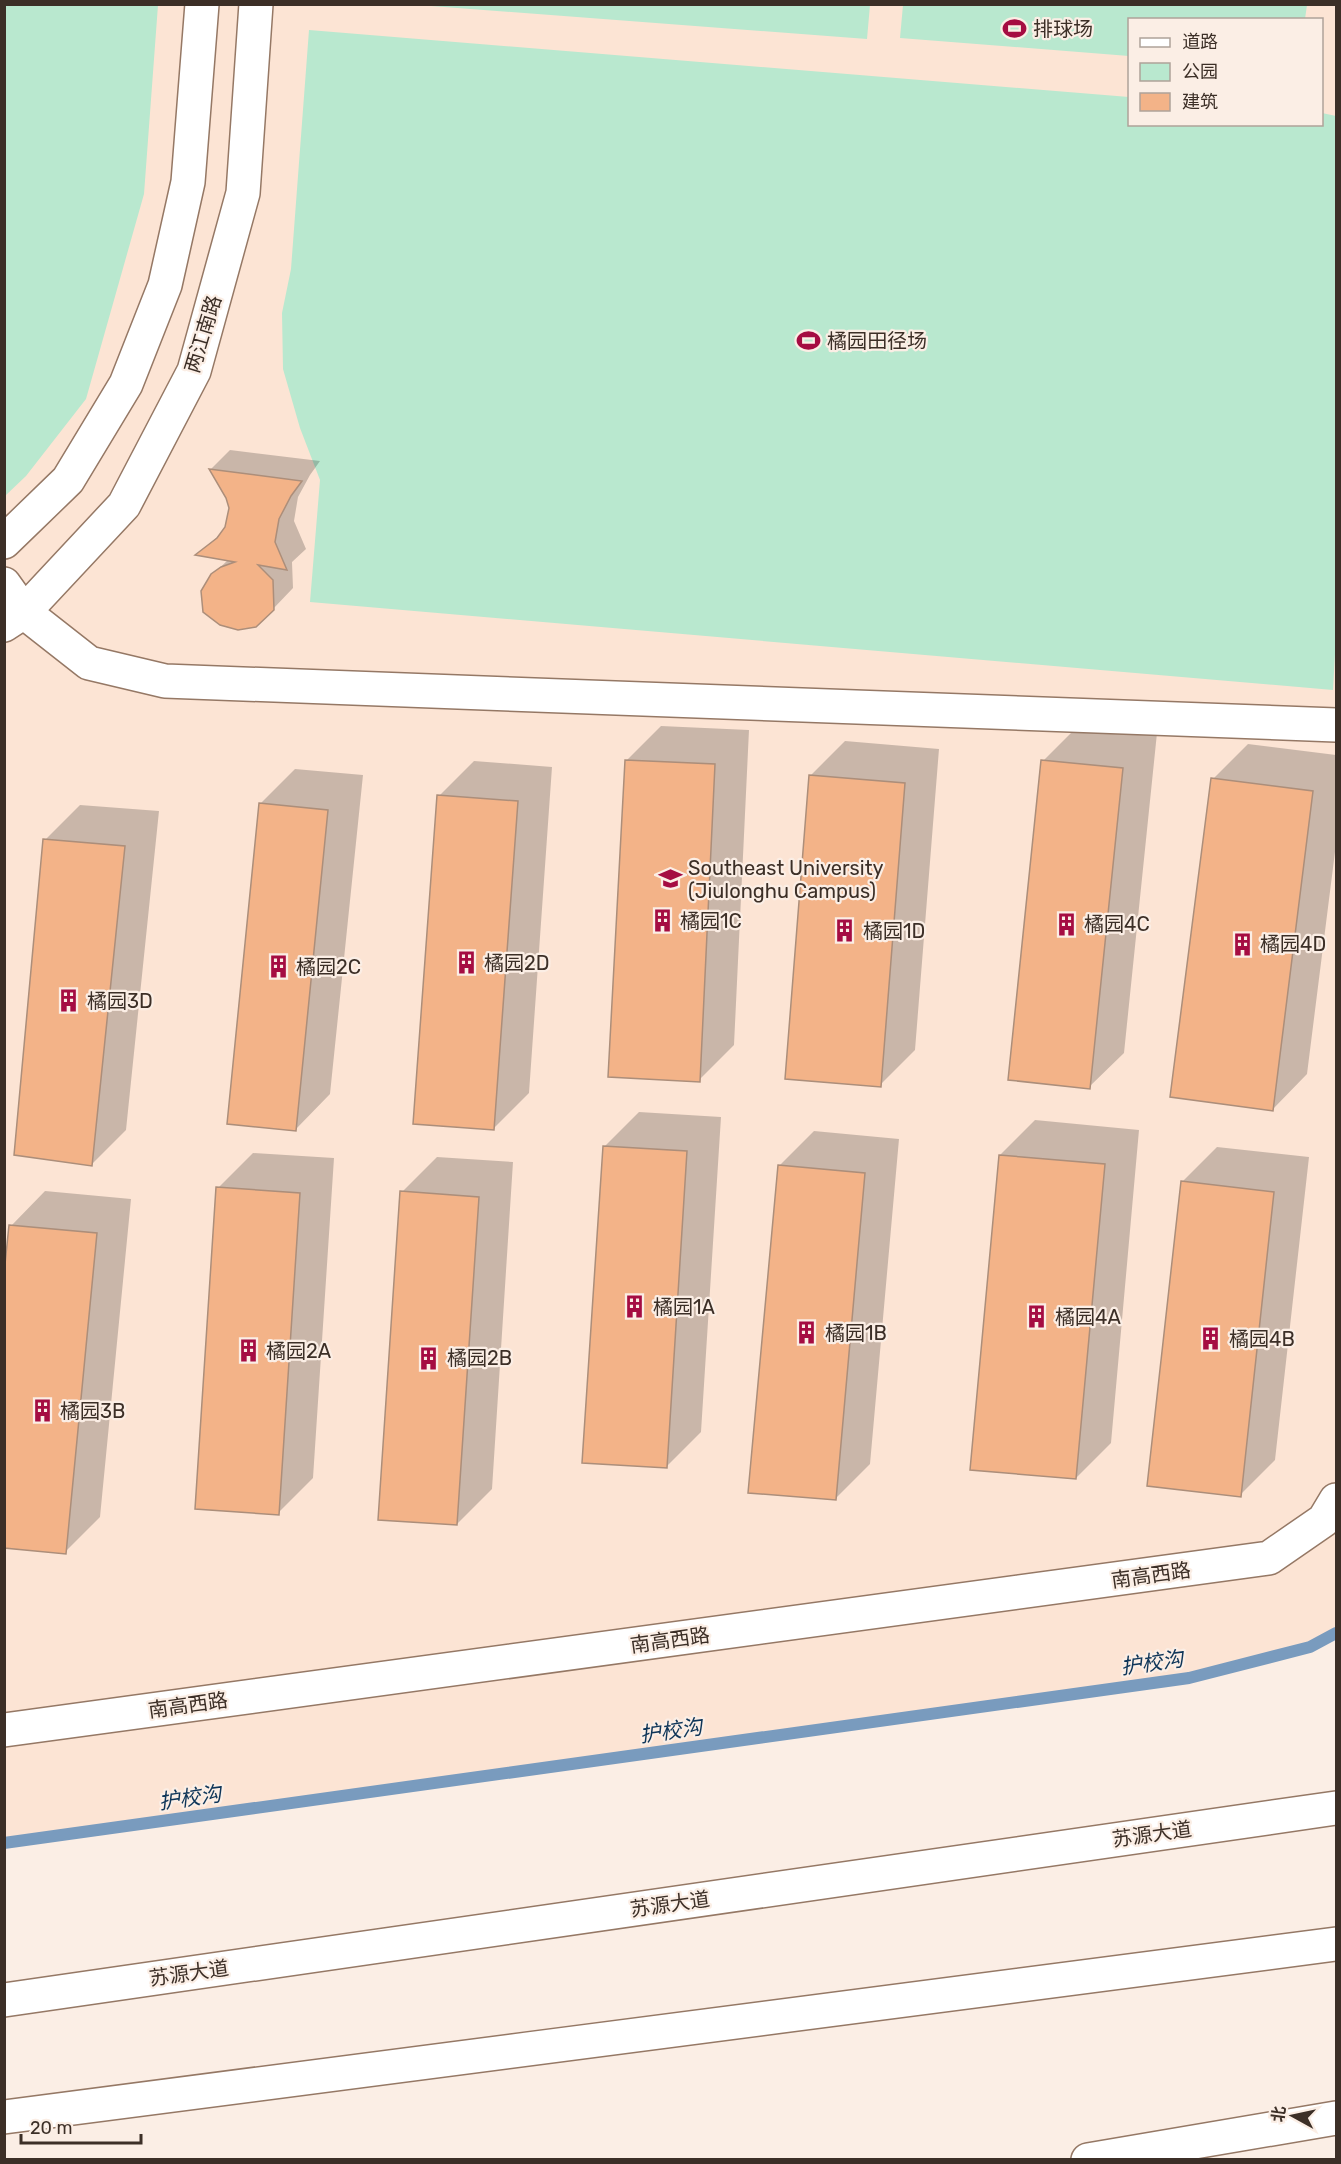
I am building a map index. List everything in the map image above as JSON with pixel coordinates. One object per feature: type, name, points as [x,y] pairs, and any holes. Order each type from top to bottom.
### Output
[{"type":"street","points":[[4,542],[68,480],[126,384],[165,285],[188,182],[202,4]]},
{"type":"street","name":"两江南路","points":[[14,619],[124,505],[194,371],[243,193],[256,4]]},
{"type":"street","points":[[4,584],[14,619],[89,663],[165,681],[1336,725]]},
{"type":"street","name":"南高西路","points":[[4,1730],[1269,1558],[1330,1510]]},
{"type":"street","name":"苏源大道","points":[[4,2000],[1336,1808]]},
{"type":"street","points":[[4,2117],[1336,1944]]},
{"type":"street","points":[[1088,2160],[1336,2118]]},
{"type":"shaded area","name":"Southeast University (Jiulonghu Campus)","points":[[4,5],[1336,5],[1336,1633],[1310,1647],[1189,1678],[5,1843]]},
{"type":"green space","points":[[5,4],[158,5],[144,194],[86,399],[26,476],[5,496]]},
{"type":"green space","points":[[869,4],[870,5],[867,39],[418,5]]},
{"type":"green space","name":"排球场","points":[[903,4],[1307,5],[1305,18],[1128,18],[1128,56],[900,38]]},
{"type":"green space","name":"橘园田径场","points":[[309,30],[1128,97],[1128,126],[1323,126],[1323,113],[1336,116],[1336,637],[1333,690],[310,602],[320,480],[300,428],[283,369],[282,313],[291,269]]},
{"type":"building","points":[[209,469],[302,481],[279,519],[275,542],[287,570],[258,565],[273,580],[274,610],[256,627],[238,630],[220,625],[203,612],[201,591],[211,574],[235,562],[195,555],[217,538],[225,527],[229,508],[226,498]]},
{"type":"building","name":"橘园1C","points":[[625,760],[715,764],[700,1082],[608,1077]]},
{"type":"building","name":"橘园4C","points":[[1041,760],[1123,768],[1090,1089],[1008,1080]]},
{"type":"building","name":"橘园1D","points":[[809,775],[905,783],[881,1087],[785,1079]]},
{"type":"building","name":"橘园4D","points":[[1211,778],[1313,791],[1273,1111],[1170,1097]]},
{"type":"building","name":"橘园2D","points":[[437,795],[518,801],[494,1130],[413,1124]]},
{"type":"building","name":"橘园2C","points":[[259,803],[328,810],[296,1131],[227,1124]]},
{"type":"building","name":"橘园3D","points":[[43,839],[125,846],[92,1166],[14,1155]]},
{"type":"building","name":"橘园1A","points":[[603,1146],[687,1151],[667,1468],[582,1463]]},
{"type":"building","name":"橘园4A","points":[[999,1155],[1105,1164],[1076,1479],[970,1470]]},
{"type":"building","name":"橘园1B","points":[[778,1165],[865,1173],[836,1500],[748,1493]]},
{"type":"building","name":"橘园4B","points":[[1181,1181],[1274,1192],[1241,1497],[1147,1486]]},
{"type":"building","name":"橘园2A","points":[[216,1187],[300,1193],[279,1515],[195,1509]]},
{"type":"building","name":"橘园2B","points":[[400,1191],[479,1197],[457,1525],[378,1520]]},
{"type":"building","name":"橘园3B","points":[[9,1225],[97,1233],[66,1554],[4,1548],[4,1274]]},
{"type":"waterway","name":"护校沟","points":[[4,1843],[1189,1678],[1310,1647],[1336,1633]]},
{"type":"place","name":"排球场","points":[[1015,29]]},
{"type":"place","name":"橘园田径场","points":[[809,341]]},
{"type":"place","name":"Southeast University (Jiulonghu Campus)","points":[[670,879]]},
{"type":"place","name":"橘园1C","points":[[662,921]]},
{"type":"place","name":"橘园4C","points":[[1066,924]]},
{"type":"place","name":"橘园1D","points":[[845,931]]},
{"type":"place","name":"橘园4D","points":[[1242,944]]},
{"type":"place","name":"橘园2D","points":[[466,963]]},
{"type":"place","name":"橘园2C","points":[[278,967]]},
{"type":"place","name":"橘园3D","points":[[69,1001]]},
{"type":"place","name":"橘园1A","points":[[635,1307]]},
{"type":"place","name":"橘园4A","points":[[1037,1317]]},
{"type":"place","name":"橘园1B","points":[[807,1333]]},
{"type":"place","name":"橘园4B","points":[[1211,1339]]},
{"type":"place","name":"橘园2A","points":[[248,1351]]},
{"type":"place","name":"橘园2B","points":[[429,1358]]},
{"type":"place","name":"橘园3B","points":[[42,1411]]}]
